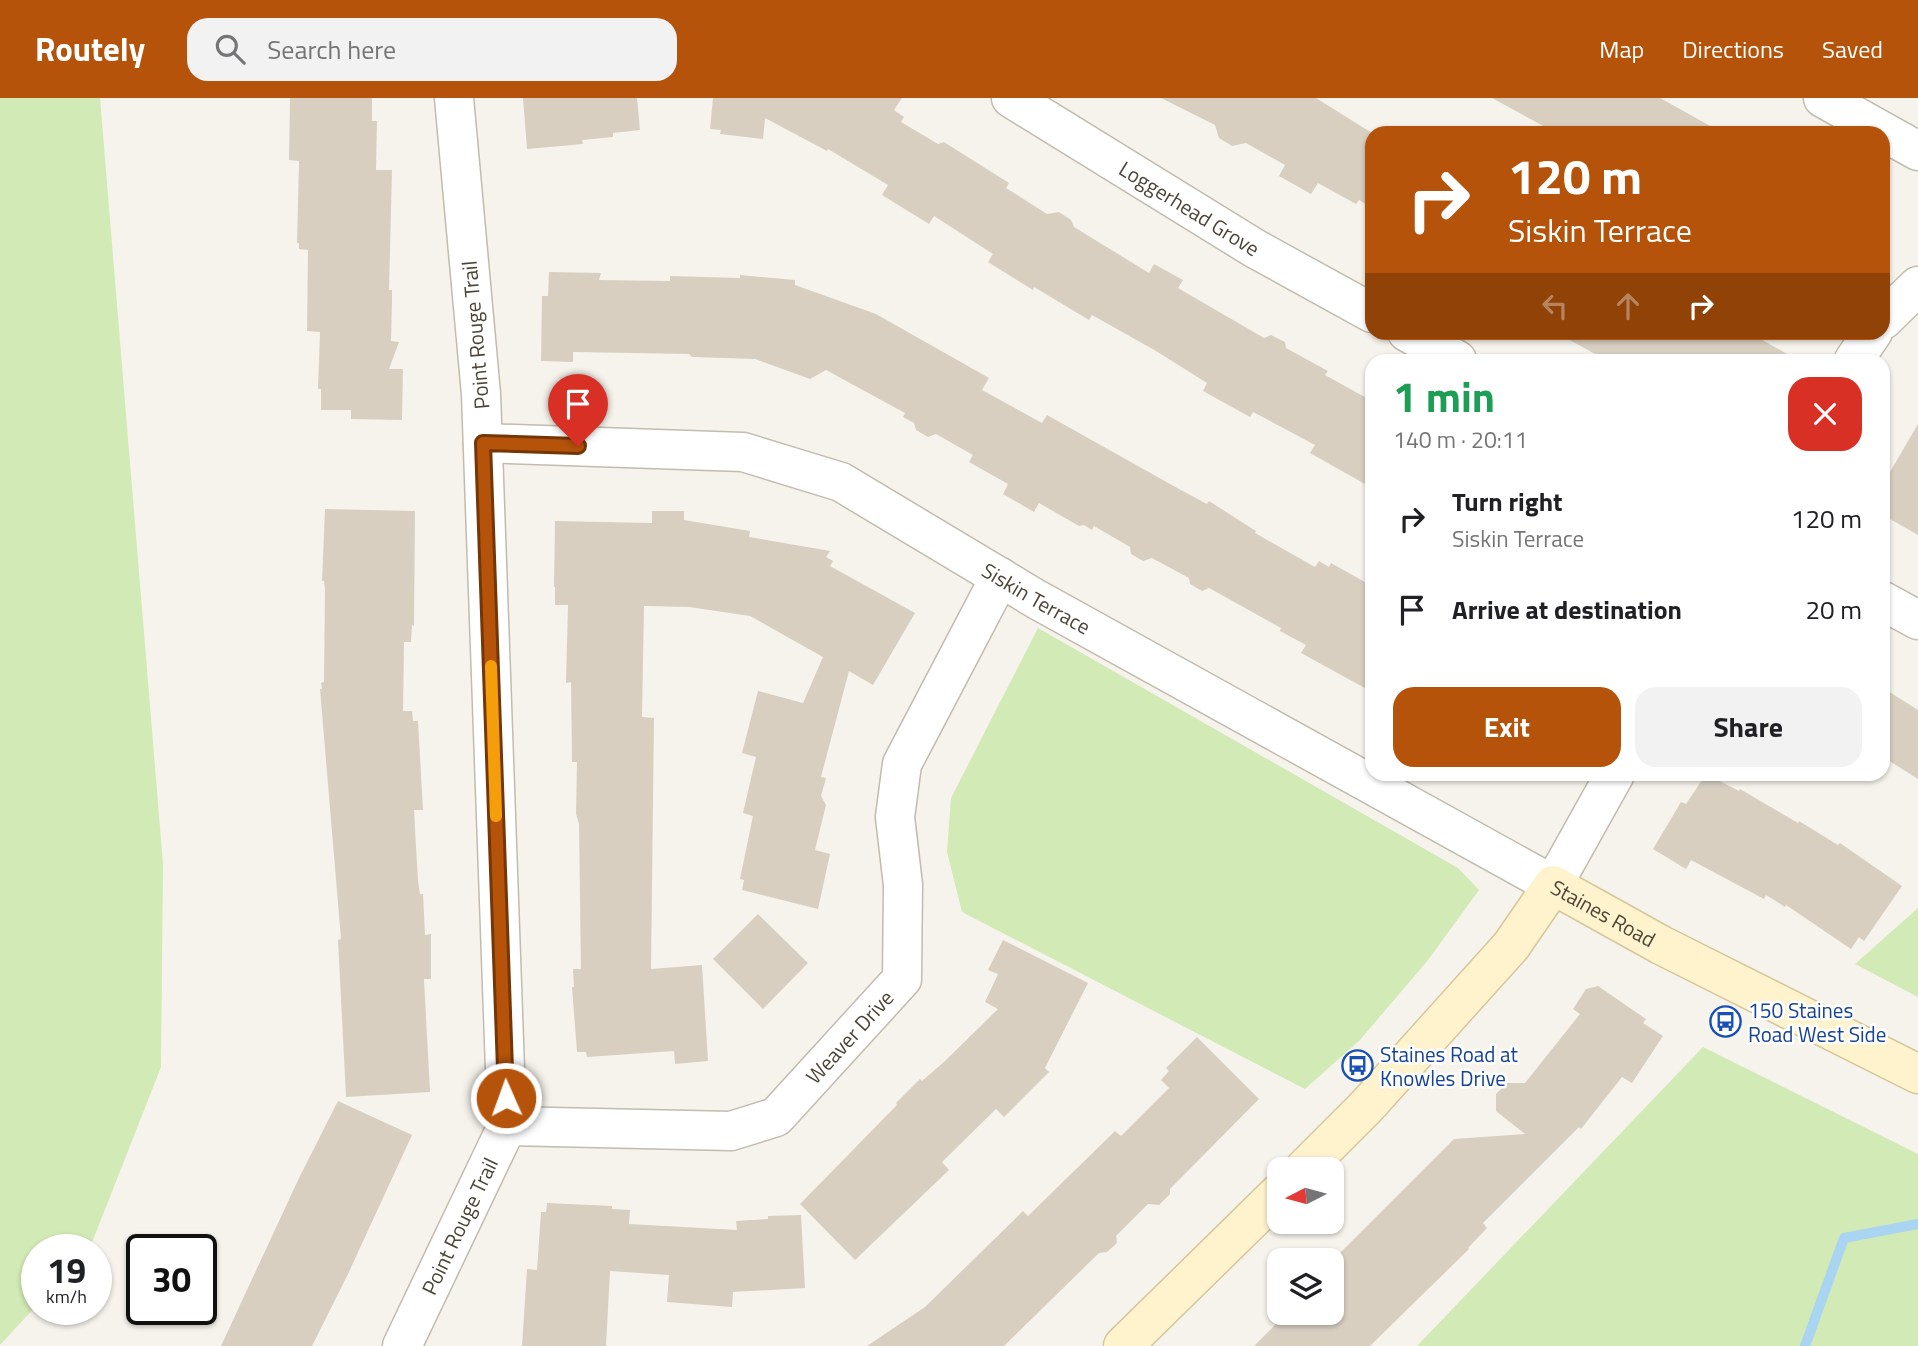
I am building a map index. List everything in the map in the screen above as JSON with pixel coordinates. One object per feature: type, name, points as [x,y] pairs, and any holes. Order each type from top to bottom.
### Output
[{"type":"street","name":"Point Rouge Trail","points":[[402,1346],[507,1126],[481,394],[454,98]]},
{"type":"street","name":"Loggerhead Grove","points":[[1011,98],[1254,248],[1365,309]]},
{"type":"street","points":[[1823,98],[1873,126]]},
{"type":"street","points":[[1890,135],[1918,151]]},
{"type":"street","points":[[1890,313],[1918,286]]},
{"type":"street","points":[[1421,340],[1446,354]]},
{"type":"street","name":"Siskin Terrace","points":[[483,443],[743,452],[841,482],[1000,577],[1365,780]]},
{"type":"street","name":"Weaver Drive","points":[[507,1126],[732,1131],[776,1117],[902,979],[902,885],[895,817],[902,764],[1000,577]]},
{"type":"street","points":[[1890,605],[1918,620]]},
{"type":"street","name":"Siskin Terrace","points":[[1366,781],[1553,885]]},
{"type":"street","points":[[1553,885],[1611,781]]},
{"type":"street","name":"Staines Road","points":[[1316,1157],[1366,1107],[1511,946],[1553,885],[1661,945],[1918,1074]]},
{"type":"street","points":[[1123,1346],[1267,1205]]},
{"type":"green space","points":[[0,98],[100,98],[163,864],[161,1067],[95,1234],[21,1234],[21,1322],[0,1345]]},
{"type":"green space","points":[[1038,628],[1458,868],[1479,890],[1428,960],[1360,1040],[1305,1089],[962,912],[947,852],[951,798]]},
{"type":"green space","points":[[1918,908],[1918,997],[1855,964]]},
{"type":"green space","points":[[1703,1047],[1918,1154],[1918,1346],[1417,1346]]},
{"type":"building","points":[[290,98],[372,98],[372,121],[377,121],[376,170],[392,170],[389,290],[392,290],[391,341],[399,342],[389,369],[403,369],[402,420],[351,419],[351,410],[321,410],[321,389],[318,389],[320,332],[307,331],[308,250],[299,249],[297,243],[299,161],[289,160]]},
{"type":"building","points":[[523,98],[637,98],[640,130],[613,133],[613,137],[582,140],[583,144],[527,149]]},
{"type":"building","points":[[713,98],[902,98],[894,110],[904,117],[901,122],[938,144],[944,142],[1009,183],[1006,188],[1047,214],[1059,212],[1071,220],[1074,227],[1149,273],[1154,264],[1183,280],[1178,288],[1264,338],[1271,335],[1285,342],[1286,348],[1328,371],[1325,375],[1365,397],[1365,484],[1310,453],[1315,445],[1253,412],[1250,417],[1203,391],[1207,383],[1156,351],[1092,315],[1089,320],[988,262],[993,254],[934,216],[929,224],[882,195],[888,185],[828,149],[827,151],[765,118],[763,139],[720,134],[721,130],[710,129]]},
{"type":"building","points":[[1161,98],[1316,98],[1365,129],[1365,204],[1359,200],[1356,204],[1318,183],[1311,194],[1279,176],[1285,165],[1246,143],[1232,146],[1219,138],[1215,125]]},
{"type":"building","points":[[1492,98],[1660,98],[1710,126],[1543,126]]},
{"type":"building","points":[[549,272],[601,273],[599,280],[670,281],[670,276],[740,278],[740,275],[795,280],[795,285],[876,314],[989,378],[982,390],[1042,423],[1047,415],[1207,504],[1209,501],[1256,531],[1255,533],[1315,567],[1319,561],[1329,567],[1331,563],[1365,582],[1365,688],[1301,653],[1306,645],[1280,631],[1281,628],[1209,588],[1202,591],[1190,584],[1189,578],[1152,558],[1143,561],[1131,554],[1130,547],[1094,526],[1092,530],[1084,525],[1079,526],[1039,503],[1034,512],[1003,494],[1008,484],[969,462],[973,455],[936,434],[928,437],[916,430],[914,423],[903,417],[905,413],[826,370],[810,379],[755,359],[692,357],[689,354],[573,352],[573,362],[541,361],[542,296],[548,296]]},
{"type":"building","points":[[1570,340],[1762,340],[1787,354],[1595,354]]},
{"type":"building","points":[[1918,424],[1918,535],[1890,519],[1890,472]]},
{"type":"building","points":[[325,509],[415,511],[414,626],[412,625],[411,642],[404,642],[403,711],[412,711],[413,721],[418,721],[423,810],[414,810],[418,882],[420,894],[423,894],[425,935],[431,934],[431,979],[424,979],[430,1092],[346,1097],[338,940],[341,939],[320,689],[321,683],[324,682],[325,589],[322,581]]},
{"type":"building","points":[[652,511],[684,511],[684,520],[750,531],[749,537],[830,551],[826,557],[833,561],[830,566],[915,613],[873,685],[849,671],[821,777],[826,778],[821,796],[826,805],[815,850],[830,854],[818,909],[742,890],[744,880],[740,879],[753,816],[743,813],[756,757],[742,753],[758,691],[803,703],[823,657],[750,616],[689,607],[644,606],[642,717],[654,718],[651,969],[702,965],[708,1061],[675,1064],[674,1051],[587,1057],[586,1052],[577,1052],[572,987],[573,969],[581,969],[577,762],[572,762],[571,682],[566,683],[568,605],[555,605],[554,587],[555,521],[652,523]]},
{"type":"building","points":[[1890,692],[1918,710],[1918,779],[1890,761]]},
{"type":"building","points":[[1701,781],[1720,781],[1739,791],[1740,789],[1838,845],[1840,843],[1902,886],[1864,941],[1859,937],[1851,949],[1786,905],[1785,907],[1766,895],[1764,899],[1691,860],[1686,869],[1653,849],[1681,802],[1686,804]]},
{"type":"building","points":[[758,914],[808,963],[763,1009],[713,959]]},
{"type":"building","points":[[1003,940],[1088,983],[1045,1068],[1049,1072],[1004,1117],[996,1109],[942,1162],[949,1170],[855,1260],[800,1204],[920,1079],[922,1081],[945,1061],[998,1009],[985,1002],[998,974],[988,970]]},
{"type":"building","points":[[1598,986],[1646,1019],[1643,1023],[1663,1036],[1632,1083],[1622,1077],[1581,1129],[1579,1127],[1483,1223],[1487,1228],[1469,1249],[1370,1346],[1254,1346],[1275,1325],[1344,1325],[1344,1249],[1454,1139],[1525,1134],[1496,1111],[1496,1094],[1507,1083],[1525,1083],[1580,1014],[1573,1009],[1586,989]]},
{"type":"building","points":[[1197,1037],[1259,1099],[1170,1189],[1170,1194],[1159,1205],[1148,1204],[1116,1236],[1117,1243],[1107,1252],[1099,1253],[1004,1346],[867,1346],[925,1307],[1023,1211],[1028,1216],[1115,1131],[1121,1136],[1169,1088],[1161,1080],[1169,1071],[1166,1068]]},
{"type":"building","points":[[338,1101],[412,1135],[348,1274],[312,1346],[221,1346],[299,1178]]},
{"type":"building","points":[[547,1203],[612,1206],[612,1209],[630,1210],[629,1224],[737,1230],[736,1221],[801,1215],[805,1288],[733,1292],[732,1307],[667,1302],[669,1275],[610,1271],[606,1346],[522,1346],[527,1269],[537,1270],[541,1212],[546,1212]]},
{"type":"waterway","points":[[1805,1346],[1844,1238],[1918,1224]]},
{"type":"slow traffic","points":[[491,666],[496,816]]},
{"type":"place","name":"150 Staines Road West Side","points":[[1725,1022]]},
{"type":"place","name":"Staines Road at Knowles Drive","points":[[1357,1066]]},
{"type":"route","points":[[506,1098],[483,443],[578,446]]}]
